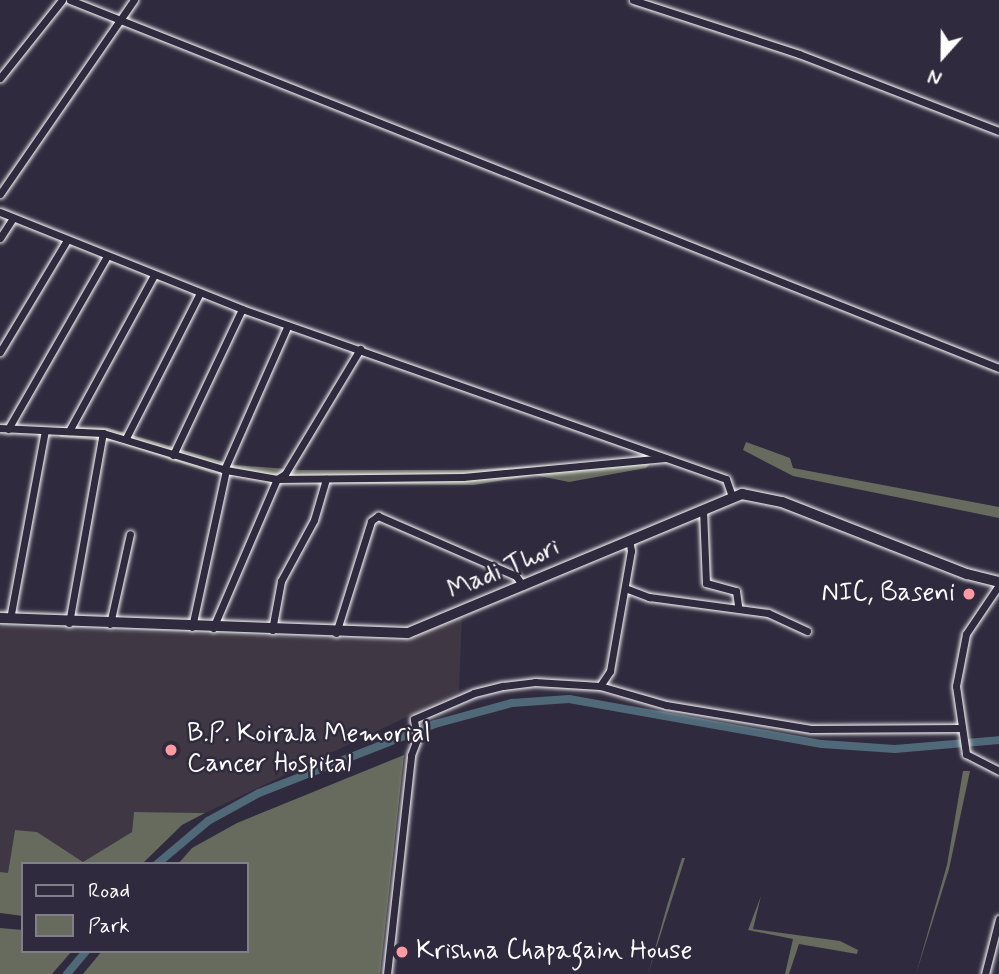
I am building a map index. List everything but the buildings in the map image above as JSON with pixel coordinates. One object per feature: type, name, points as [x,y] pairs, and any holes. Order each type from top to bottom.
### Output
[{"type":"main road","name":"Madi Thori","points":[[5,619],[336,633],[417,631],[732,496],[751,494],[782,502],[976,577],[999,583]]},
{"type":"street","points":[[0,78],[62,0]]},
{"type":"street","points":[[70,0],[999,368]]},
{"type":"street","points":[[0,194],[134,0]]},
{"type":"street","points":[[633,0],[799,54],[998,127]]},
{"type":"street","points":[[0,212],[242,309],[726,479],[732,496]]},
{"type":"street","points":[[0,238],[13,218]]},
{"type":"street","points":[[0,352],[67,240]]},
{"type":"street","points":[[107,256],[4,428],[103,433],[225,470],[277,479],[463,477],[669,458]]},
{"type":"street","points":[[69,431],[154,275]]},
{"type":"street","points":[[126,438],[200,293]]},
{"type":"street","points":[[173,455],[242,309]]},
{"type":"street","points":[[192,627],[225,470],[288,325]]},
{"type":"street","points":[[214,628],[277,479],[285,474],[360,349]]},
{"type":"street","points":[[5,619],[45,431]]},
{"type":"street","points":[[69,623],[103,433]]},
{"type":"street","points":[[272,630],[281,581],[314,520],[326,479]]},
{"type":"street","points":[[703,509],[706,583],[736,591],[738,606]]},
{"type":"street","points":[[336,633],[371,521],[378,516],[516,576],[523,586]]},
{"type":"street","points":[[110,624],[130,534]]},
{"type":"street","points":[[600,686],[610,671],[625,588],[629,539]]},
{"type":"street","points":[[999,583],[962,643],[956,673],[964,748],[969,757],[999,771]]},
{"type":"street","points":[[625,588],[649,597],[738,606],[768,613],[807,631]]},
{"type":"street","points":[[387,974],[411,755],[417,739],[413,729],[420,715],[503,686],[535,681],[600,686],[666,705],[811,729],[962,732]]},
{"type":"street","points":[[985,974],[999,919]]},
{"type":"shaded area","name":"B.P. Koirala Memorial Cancer Hospital","points":[[462,617],[459,692],[205,813],[134,812],[132,832],[83,862],[37,832],[15,830],[8,874],[0,872],[0,627],[404,641]]},
{"type":"green space","points":[[50,427],[108,428],[234,465],[301,470],[470,470],[655,459],[646,468],[569,482],[535,475],[474,485],[279,483],[212,473],[117,442],[61,437]]},
{"type":"green space","points":[[746,442],[790,458],[793,468],[999,507],[999,518],[793,476],[743,450]]},
{"type":"green space","points":[[404,755],[380,974],[83,974],[100,953],[248,953],[248,862],[180,862],[192,848],[237,823]]},
{"type":"green space","points":[[963,771],[970,771],[949,869],[916,974],[947,865]]},
{"type":"green space","points":[[134,812],[205,813],[182,825],[144,862],[83,862],[132,832]]},
{"type":"green space","points":[[15,830],[37,832],[83,862],[21,862],[21,916],[0,913],[0,872],[8,873]]},
{"type":"green space","points":[[682,858],[685,858],[648,974],[667,906]]},
{"type":"green space","points":[[761,896],[753,929],[840,941],[858,950],[857,954],[799,944],[789,974],[785,974],[793,939],[748,930]]},
{"type":"green space","points":[[0,928],[21,930],[21,953],[70,953],[52,974],[0,974]]},
{"type":"waterway","points":[[159,862],[208,821],[259,793],[435,724],[512,703],[569,699],[822,744],[895,749],[999,740]]},
{"type":"waterway","points":[[67,974],[84,953]]},
{"type":"place","name":"NIC, Baseni","points":[[969,594]]},
{"type":"place","name":"B.P. Koirala Memorial Cancer Hospital","points":[[171,750]]},
{"type":"place","name":"Krishna Chapagain House","points":[[402,952]]}]
